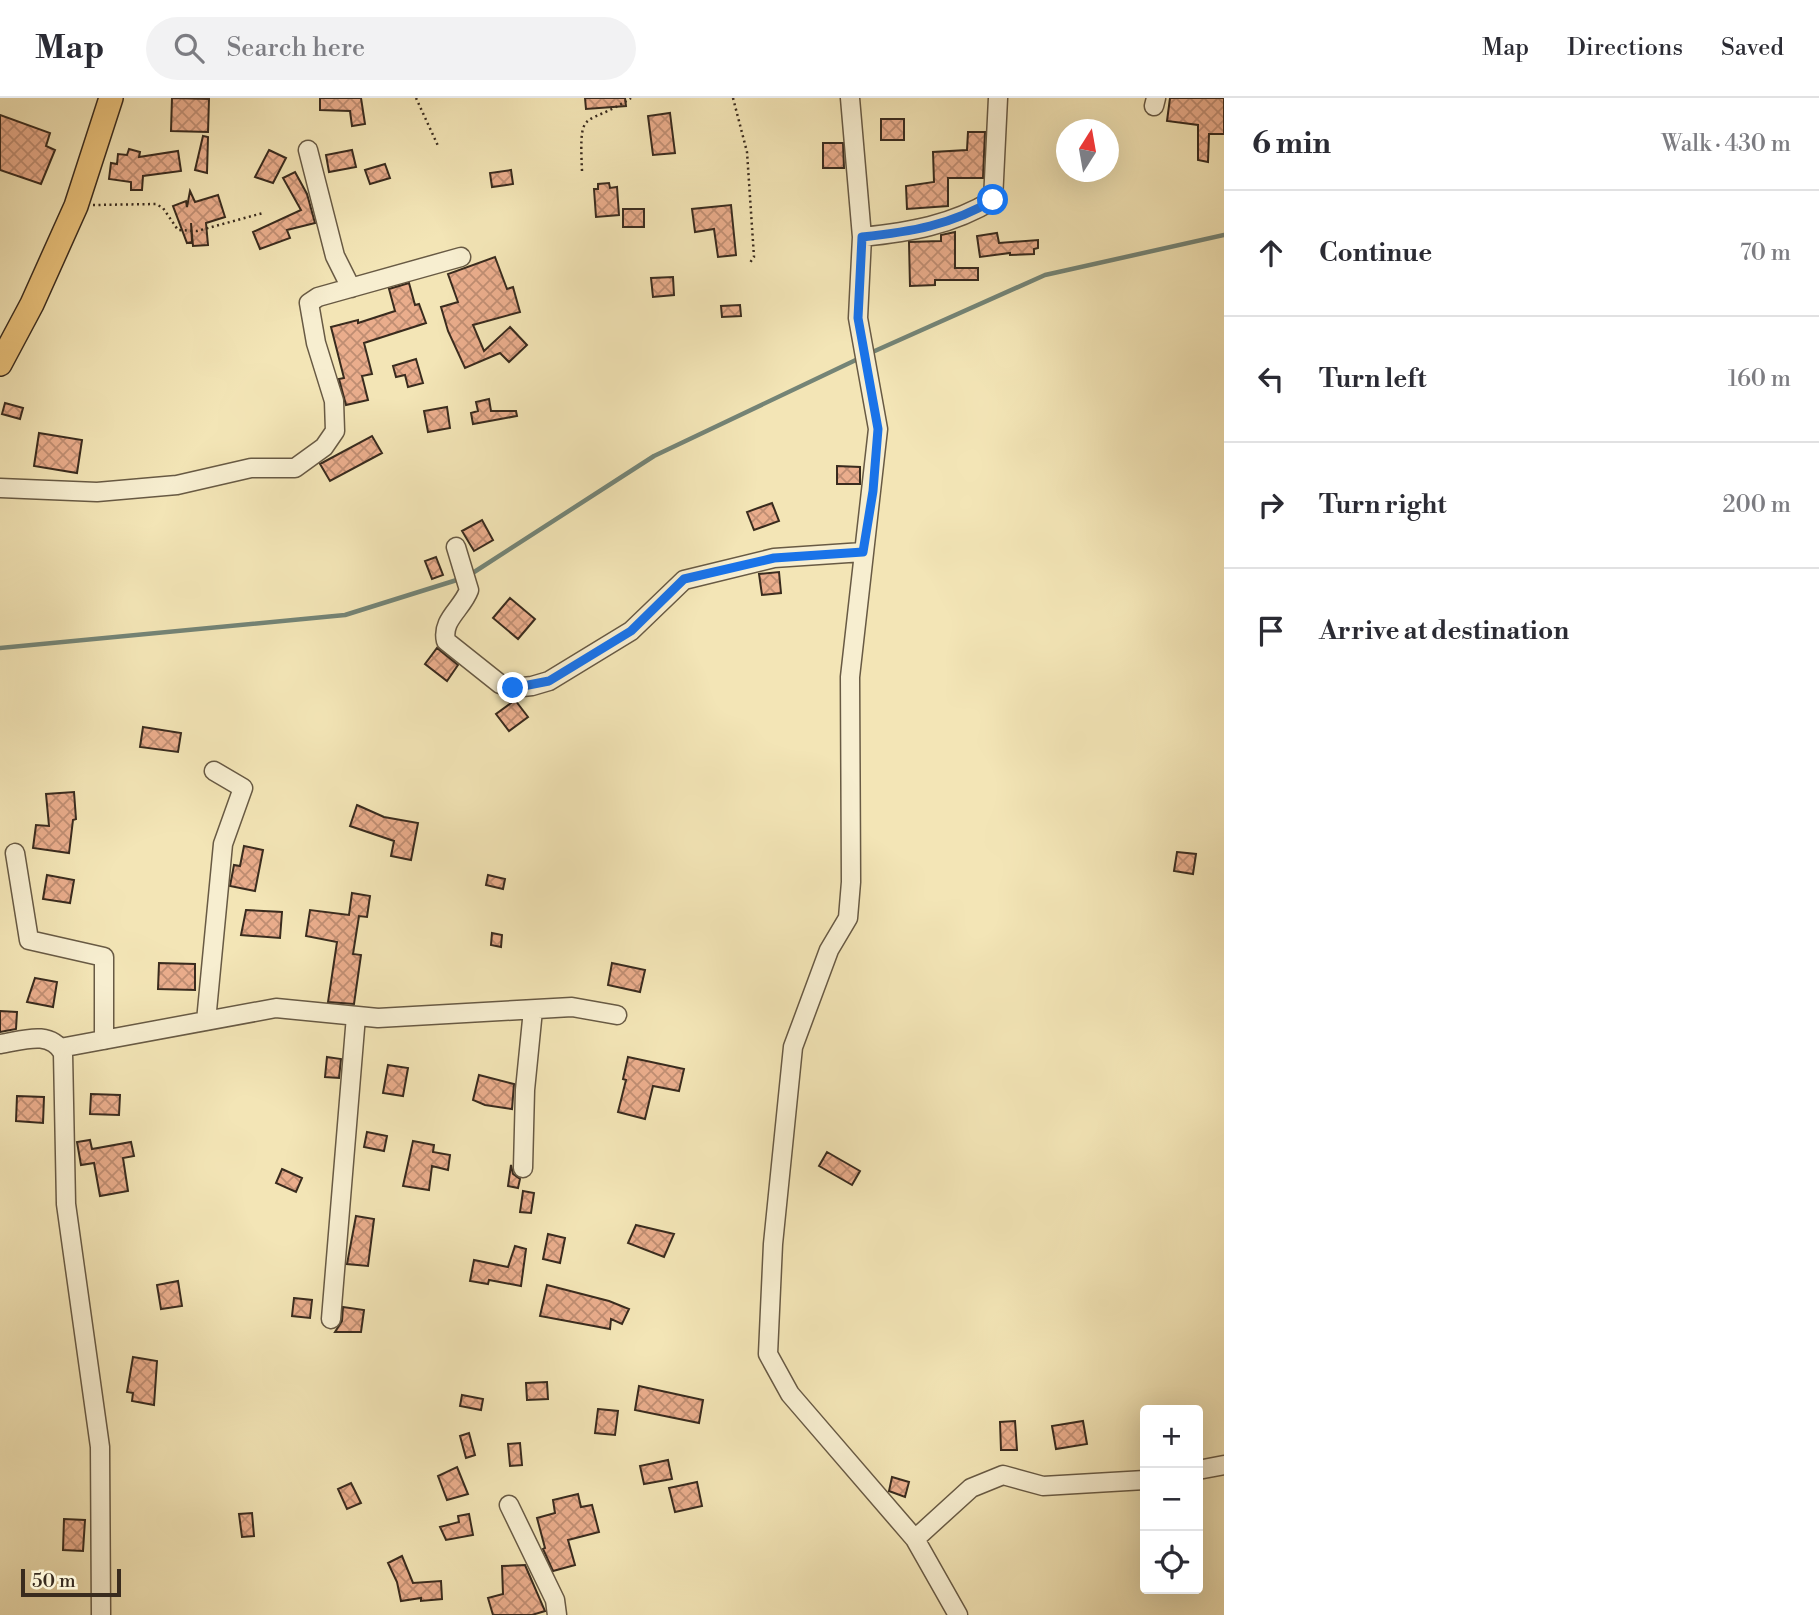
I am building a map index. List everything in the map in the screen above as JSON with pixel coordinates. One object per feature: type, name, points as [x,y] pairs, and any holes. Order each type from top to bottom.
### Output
[{"type":"main road","points":[[0,364],[41,284],[76,206],[111,98]]},
{"type":"street","points":[[850,98],[862,237],[858,318],[878,429],[850,677],[851,882],[848,918],[830,950],[793,1046],[774,1244],[768,1354],[790,1394],[915,1539],[958,1615]]},
{"type":"street","points":[[862,237],[926,228],[966,216],[993,200],[998,98]]},
{"type":"street","points":[[308,150],[335,256],[351,288]]},
{"type":"street","points":[[0,488],[97,492],[177,485],[251,468],[295,468],[324,447],[335,431],[334,401],[316,343],[309,303],[318,296],[461,257]]},
{"type":"street","points":[[456,547],[469,590],[448,621],[444,631],[446,641],[500,684],[513,688],[549,681],[631,631],[684,579],[774,558],[863,552]]},
{"type":"street","points":[[206,1021],[223,844],[243,788],[214,771]]},
{"type":"street","points":[[15,853],[29,940],[104,957],[104,1040]]},
{"type":"street","points":[[0,1044],[40,1038],[49,1040],[60,1048],[276,1008],[378,1018],[572,1007],[617,1015]]},
{"type":"street","points":[[523,1168],[525,1090],[533,1010]]},
{"type":"street","points":[[331,1319],[356,1016]]},
{"type":"street","points":[[60,1048],[66,1099],[66,1204],[100,1447],[101,1615]]},
{"type":"street","points":[[1203,1469],[1224,1465]]},
{"type":"street","points":[[915,1539],[971,1488],[1003,1475],[1043,1486],[1140,1480]]},
{"type":"street","points":[[509,1505],[555,1600],[557,1615]]},
{"type":"path","points":[[416,98],[439,148]]},
{"type":"path","points":[[582,171],[580,131],[586,122],[631,98]]},
{"type":"path","points":[[733,98],[747,152],[754,257],[749,264]]},
{"type":"path","points":[[76,206],[156,204],[163,208],[178,230],[197,231],[263,213]]},
{"type":"building","points":[[172,98],[209,99],[208,132],[171,131]]},
{"type":"building","points":[[320,98],[361,98],[365,124],[352,126],[350,111],[320,110]]},
{"type":"building","points":[[585,98],[625,98],[626,106],[586,109]]},
{"type":"building","points":[[1170,98],[1224,98],[1224,134],[1209,134],[1208,162],[1198,160],[1198,125],[1167,121]]},
{"type":"building","points":[[670,113],[675,153],[653,155],[648,116]]},
{"type":"building","points":[[0,115],[50,133],[46,146],[55,150],[41,184],[0,170]]},
{"type":"building","points":[[881,119],[904,119],[904,140],[881,140]]},
{"type":"building","points":[[968,132],[985,132],[983,178],[948,178],[948,206],[907,209],[906,186],[934,182],[933,152],[967,150]]},
{"type":"building","points":[[203,136],[208,137],[207,173],[195,170]]},
{"type":"building","points":[[823,143],[843,143],[844,168],[823,168]]},
{"type":"building","points":[[129,149],[140,152],[139,157],[178,151],[181,171],[143,176],[142,190],[131,190],[131,182],[109,179],[111,163],[117,164],[118,154],[127,155]]},
{"type":"building","points":[[269,150],[286,158],[273,183],[255,177]]},
{"type":"building","points":[[352,150],[356,167],[329,172],[326,155]]},
{"type":"building","points":[[385,164],[390,178],[370,184],[365,170]]},
{"type":"building","points":[[511,170],[513,184],[492,187],[490,173]]},
{"type":"building","points":[[295,172],[307,194],[315,223],[287,230],[290,238],[260,249],[253,232],[301,210],[283,178]]},
{"type":"building","points":[[609,183],[610,188],[617,187],[619,215],[596,217],[594,189],[598,189],[598,184]]},
{"type":"building","points":[[190,191],[195,202],[218,195],[225,217],[206,223],[208,245],[193,246],[191,223],[192,242],[187,243],[173,206],[186,201],[187,207]]},
{"type":"building","points":[[731,205],[736,255],[718,257],[714,229],[695,232],[692,209]]},
{"type":"building","points":[[623,209],[644,209],[644,227],[623,227]]},
{"type":"building","points":[[955,232],[955,268],[978,268],[978,280],[935,280],[935,285],[910,286],[909,242],[941,241],[941,235]]},
{"type":"building","points":[[997,233],[999,243],[1038,240],[1038,248],[1034,249],[1034,254],[1010,253],[980,257],[977,236]]},
{"type":"building","points":[[495,257],[507,289],[513,287],[520,312],[473,325],[484,351],[510,327],[527,345],[509,362],[500,353],[465,368],[448,331],[441,307],[458,302],[448,274]]},
{"type":"building","points":[[673,277],[674,295],[653,297],[651,278]]},
{"type":"building","points":[[409,283],[415,305],[419,304],[426,323],[364,343],[372,374],[362,376],[368,400],[346,405],[339,379],[344,378],[331,327],[358,320],[358,323],[395,311],[389,289]]},
{"type":"building","points":[[740,305],[741,316],[722,317],[721,306]]},
{"type":"building","points":[[416,359],[423,383],[408,387],[405,375],[396,377],[393,366]]},
{"type":"building","points":[[489,399],[491,411],[516,411],[517,416],[473,424],[471,413],[478,411],[476,402]]},
{"type":"building","points":[[5,403],[23,408],[20,419],[2,414]]},
{"type":"building","points":[[447,407],[450,428],[428,432],[424,411]]},
{"type":"building","points":[[39,433],[82,440],[77,473],[34,466]]},
{"type":"building","points":[[372,436],[382,453],[330,481],[320,464]]},
{"type":"building","points":[[837,466],[860,467],[860,484],[837,484]]},
{"type":"building","points":[[772,503],[779,521],[754,530],[747,512]]},
{"type":"building","points":[[482,520],[493,540],[474,551],[462,531]]},
{"type":"building","points":[[436,557],[443,575],[432,579],[425,561]]},
{"type":"building","points":[[779,572],[781,593],[762,595],[759,574]]},
{"type":"building","points":[[510,598],[535,619],[518,639],[493,618]]},
{"type":"building","points":[[437,648],[458,665],[447,681],[425,664]]},
{"type":"building","points":[[515,700],[528,717],[509,731],[496,714]]},
{"type":"building","points":[[143,727],[181,733],[178,752],[140,747]]},
{"type":"building","points":[[74,792],[76,819],[73,820],[69,853],[33,848],[36,825],[49,826],[46,794]]},
{"type":"building","points":[[357,805],[384,817],[418,823],[411,860],[391,856],[394,841],[350,826]]},
{"type":"building","points":[[244,846],[263,850],[255,891],[230,886],[234,865],[240,866]]},
{"type":"building","points":[[1177,852],[1196,854],[1193,874],[1174,871]]},
{"type":"building","points":[[47,875],[74,880],[70,903],[43,899]]},
{"type":"building","points":[[488,875],[505,879],[503,889],[486,885]]},
{"type":"building","points":[[352,893],[370,896],[367,917],[359,916],[353,954],[361,955],[354,1004],[328,1002],[337,942],[306,936],[310,910],[349,915]]},
{"type":"building","points":[[246,910],[282,912],[280,938],[241,935]]},
{"type":"building","points":[[492,933],[502,935],[501,947],[491,945]]},
{"type":"building","points":[[159,963],[195,964],[195,990],[158,989]]},
{"type":"building","points":[[612,963],[645,970],[640,992],[608,985]]},
{"type":"building","points":[[35,978],[57,982],[53,1007],[27,1002]]},
{"type":"building","points":[[0,1011],[17,1012],[16,1029],[0,1032]]},
{"type":"building","points":[[327,1057],[341,1059],[339,1078],[325,1077]]},
{"type":"building","points":[[628,1057],[684,1069],[679,1091],[653,1086],[645,1119],[618,1112],[626,1080],[623,1079]]},
{"type":"building","points":[[388,1065],[408,1068],[403,1096],[383,1093]]},
{"type":"building","points":[[479,1075],[514,1084],[512,1109],[485,1105],[473,1100]]},
{"type":"building","points":[[91,1094],[120,1095],[119,1115],[90,1114]]},
{"type":"building","points":[[17,1096],[44,1097],[43,1123],[16,1121]]},
{"type":"building","points":[[367,1132],[387,1136],[384,1151],[364,1147]]},
{"type":"building","points":[[90,1140],[92,1149],[131,1142],[134,1156],[123,1158],[128,1191],[100,1196],[94,1163],[81,1165],[77,1142]]},
{"type":"building","points":[[413,1141],[434,1145],[433,1152],[450,1155],[448,1170],[432,1166],[429,1190],[403,1186]]},
{"type":"building","points":[[827,1152],[860,1171],[852,1185],[819,1166]]},
{"type":"building","points":[[511,1165],[513,1174],[520,1179],[518,1188],[508,1186]]},
{"type":"building","points":[[282,1169],[302,1178],[296,1192],[276,1183]]},
{"type":"building","points":[[523,1191],[534,1193],[531,1213],[520,1212]]},
{"type":"building","points":[[356,1216],[374,1219],[368,1266],[347,1264]]},
{"type":"building","points":[[636,1225],[674,1234],[664,1257],[628,1243]]},
{"type":"building","points":[[548,1234],[565,1238],[560,1263],[543,1259]]},
{"type":"building","points":[[515,1246],[526,1249],[521,1286],[489,1280],[488,1284],[470,1281],[474,1260],[508,1267]]},
{"type":"building","points":[[178,1281],[182,1306],[161,1309],[157,1285]]},
{"type":"building","points":[[547,1285],[629,1309],[622,1324],[611,1319],[610,1329],[540,1316]]},
{"type":"building","points":[[294,1298],[312,1300],[310,1318],[292,1316]]},
{"type":"building","points":[[343,1307],[364,1310],[361,1332],[335,1332],[342,1321]]},
{"type":"building","points":[[133,1357],[157,1361],[154,1405],[132,1401],[133,1393],[127,1392]]},
{"type":"building","points":[[547,1382],[548,1399],[527,1400],[526,1383]]},
{"type":"building","points":[[639,1386],[703,1400],[699,1423],[635,1410]]},
{"type":"building","points":[[462,1395],[483,1399],[481,1410],[460,1406]]},
{"type":"building","points":[[598,1409],[618,1411],[615,1435],[595,1433]]},
{"type":"building","points":[[1015,1421],[1017,1450],[1001,1450],[1000,1422]]},
{"type":"building","points":[[1083,1421],[1087,1444],[1056,1449],[1052,1426]]},
{"type":"building","points":[[469,1433],[475,1455],[466,1458],[460,1436]]},
{"type":"building","points":[[520,1443],[522,1465],[510,1466],[508,1444]]},
{"type":"building","points":[[668,1460],[672,1479],[644,1484],[640,1466]]},
{"type":"building","points":[[457,1467],[468,1494],[447,1500],[438,1476]]},
{"type":"building","points":[[892,1477],[909,1482],[905,1497],[889,1491]]},
{"type":"building","points":[[697,1482],[702,1506],[675,1512],[669,1488]]},
{"type":"building","points":[[351,1483],[361,1503],[347,1509],[338,1489]]},
{"type":"building","points":[[578,1494],[581,1507],[592,1505],[599,1532],[568,1540],[575,1565],[553,1571],[543,1549],[545,1548],[537,1518],[555,1513],[553,1500]]},
{"type":"building","points":[[252,1513],[254,1536],[242,1537],[239,1514]]},
{"type":"building","points":[[469,1514],[473,1535],[446,1540],[440,1527],[459,1522],[458,1516]]},
{"type":"building","points":[[64,1519],[85,1520],[83,1551],[63,1550]]},
{"type":"building","points":[[402,1556],[413,1583],[441,1581],[442,1599],[401,1601],[397,1582],[388,1563]]},
{"type":"building","points":[[525,1565],[545,1611],[532,1615],[493,1615],[488,1598],[503,1594],[502,1566]]},
{"type":"waterway","points":[[868,354],[1045,275],[1224,235]]},
{"type":"waterway","points":[[468,576],[654,456],[860,358]]},
{"type":"waterway","points":[[0,648],[345,615],[460,579]]},
{"type":"route","points":[[513,688],[549,681],[631,631],[684,579],[774,558],[863,552],[873,491],[878,429],[858,318],[862,237],[913,232],[966,216],[993,200]]}]
